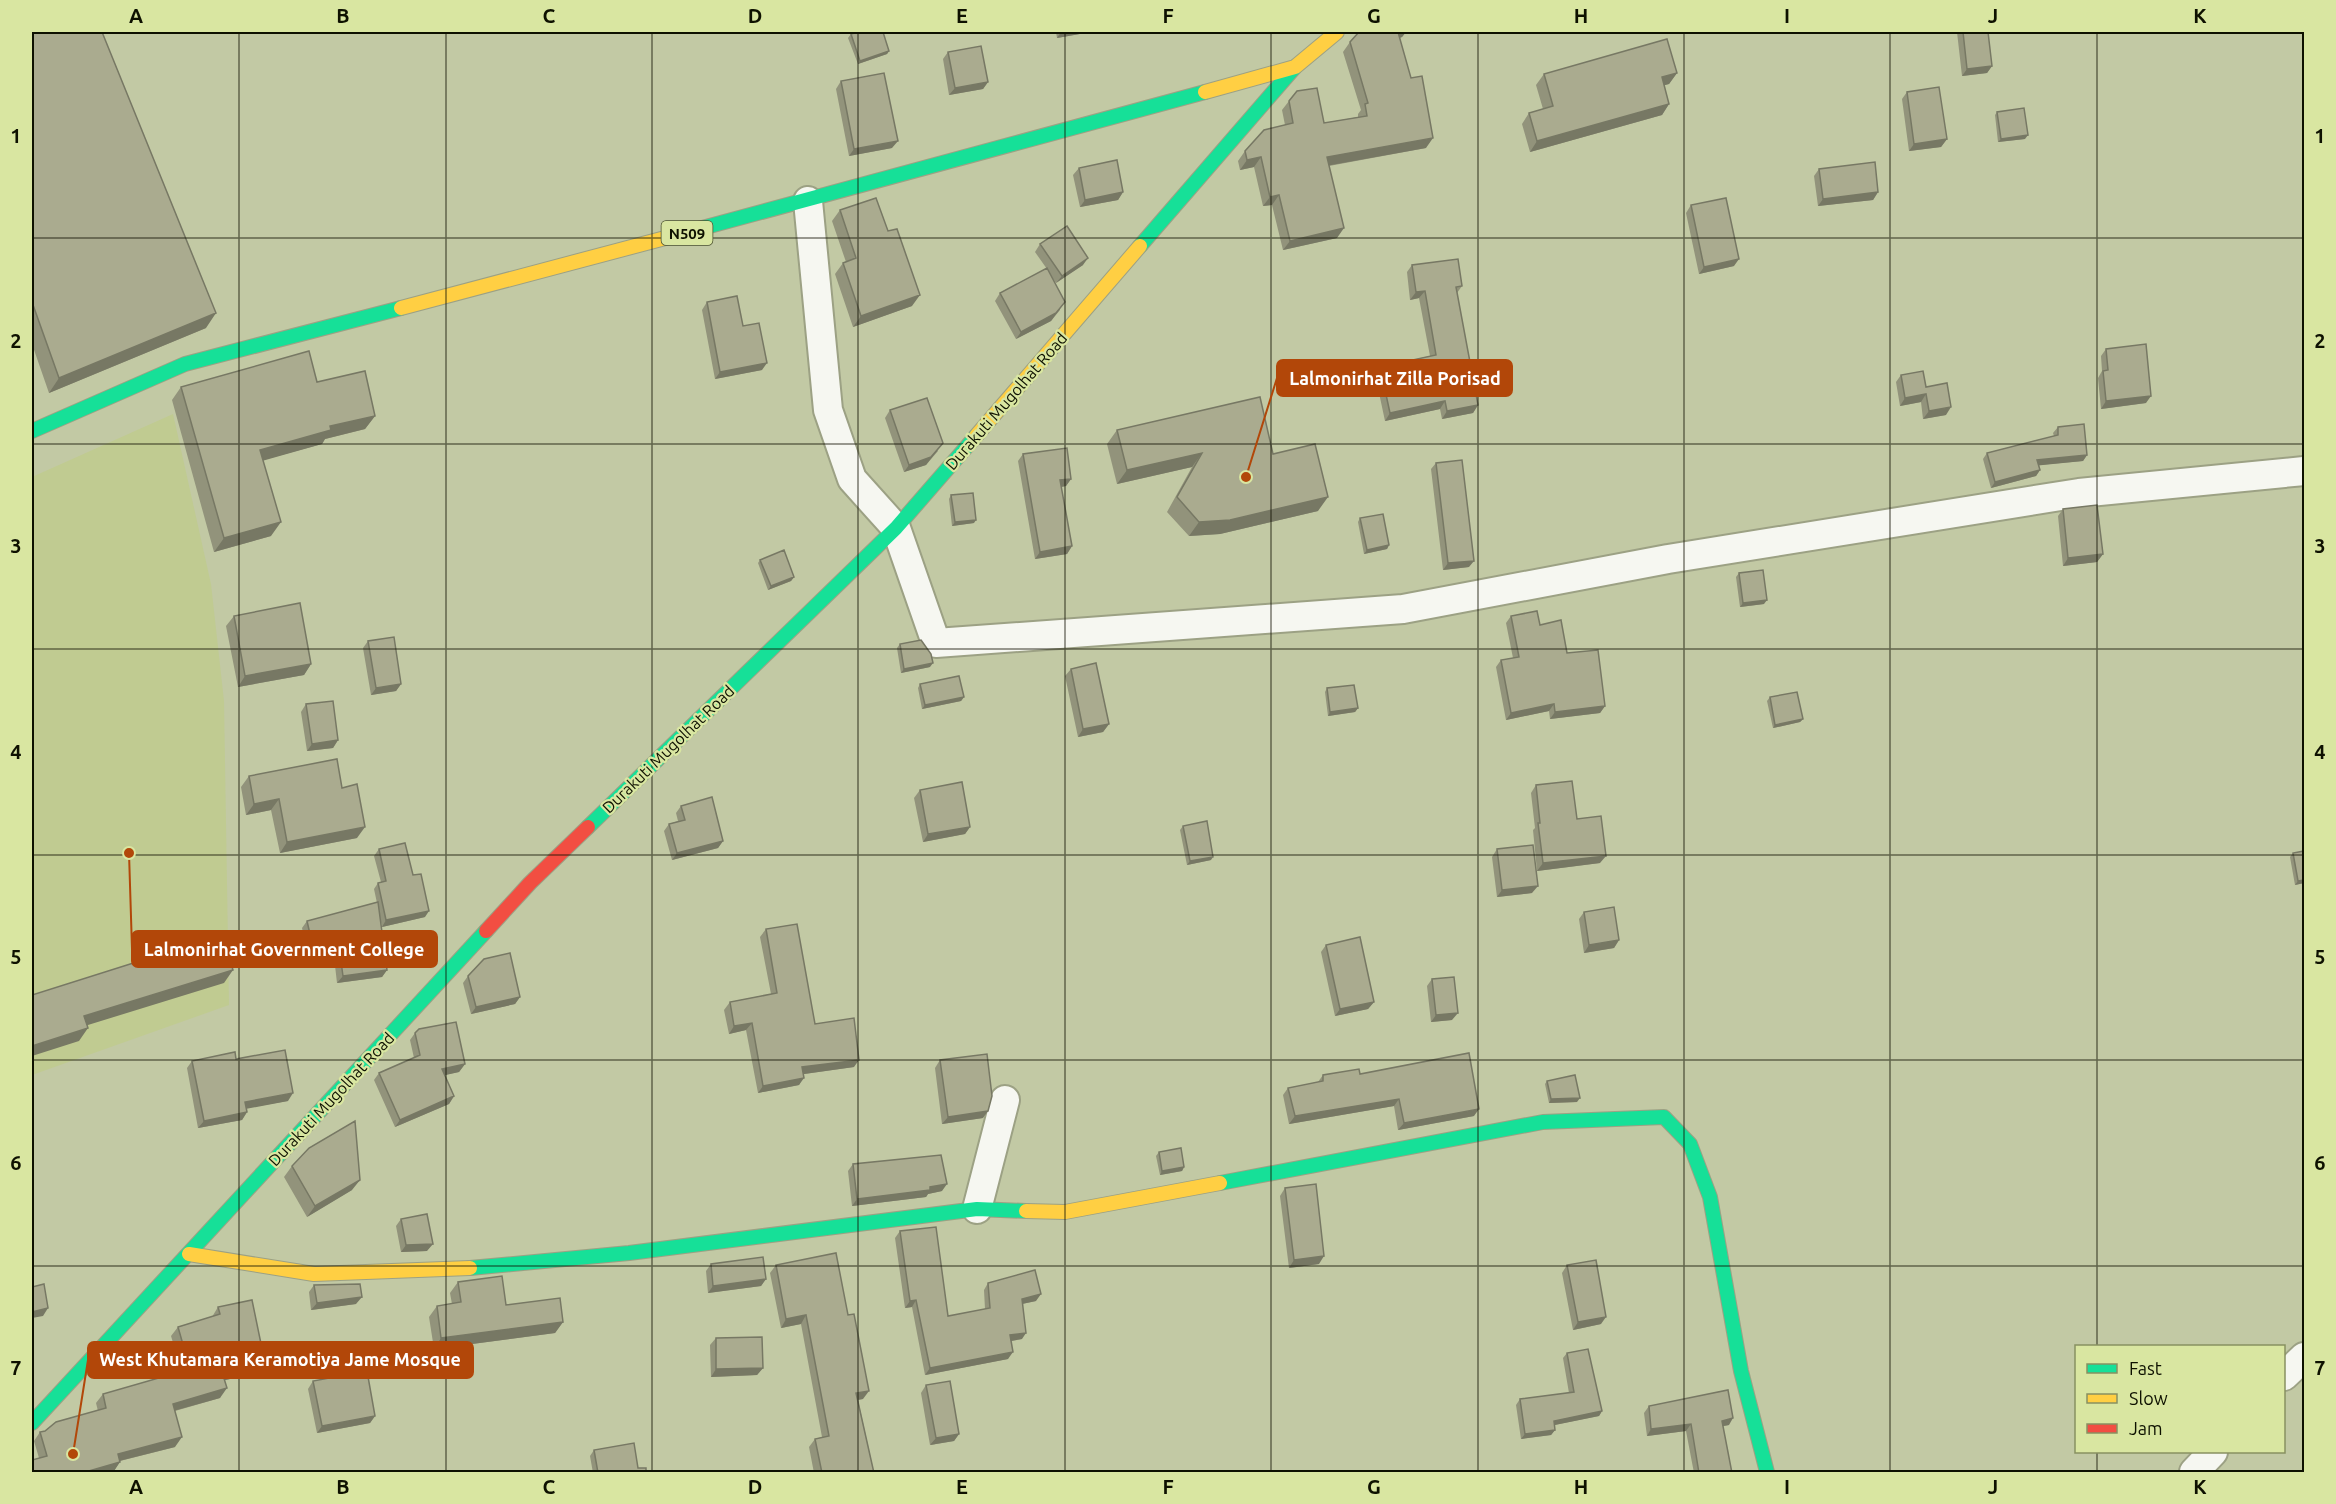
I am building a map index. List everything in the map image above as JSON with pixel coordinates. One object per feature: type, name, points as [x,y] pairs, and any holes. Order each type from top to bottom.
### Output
[{"type":"main road","name":"N509","points":[[32,430],[185,364],[808,201],[1294,67],[1337,32]]},
{"type":"main road","name":"Durakuti Mugolhat Road","points":[[32,1423],[530,883],[896,528],[1294,67]]},
{"type":"main road","points":[[189,1254],[314,1274],[474,1268],[629,1253],[977,1209],[1065,1212],[1543,1122],[1664,1117],[1690,1144],[1710,1197],[1742,1371],[1767,1473]]},
{"type":"street","points":[[808,201],[828,410],[852,479],[896,528],[936,643],[1403,609],[1668,560],[2079,493],[2304,471]]},
{"type":"street","points":[[977,1209],[1005,1100]]},
{"type":"street","points":[[2285,1374],[2304,1357]]},
{"type":"street","points":[[2194,1473],[2212,1453]]},
{"type":"shaded area","points":[[173,414],[211,584],[224,701],[229,1005],[32,1075],[32,477]]},
{"type":"building","points":[[32,32],[102,32],[216,313],[59,378],[32,302]]},
{"type":"building","points":[[883,32],[889,51],[860,61],[851,34]]},
{"type":"building","points":[[1359,32],[1398,32],[1411,78],[1422,76],[1433,138],[1327,157],[1344,228],[1290,241],[1279,195],[1270,197],[1261,157],[1247,160],[1245,151],[1264,130],[1293,123],[1289,101],[1297,91],[1317,88],[1324,123],[1367,116],[1365,104],[1368,103],[1350,42]]},
{"type":"building","points":[[1963,32],[1988,32],[1992,66],[1967,69]]},
{"type":"building","points":[[1667,39],[1677,73],[1662,77],[1669,104],[1537,141],[1529,113],[1553,106],[1544,74]]},
{"type":"building","points":[[981,46],[988,82],[955,88],[948,52]]},
{"type":"building","points":[[884,73],[898,141],[854,149],[841,81]]},
{"type":"building","points":[[1939,87],[1947,139],[1914,144],[1907,92]]},
{"type":"building","points":[[2024,108],[2028,135],[2001,139],[1997,112]]},
{"type":"building","points":[[1117,160],[1123,192],[1085,200],[1079,168]]},
{"type":"building","points":[[1875,162],[1878,192],[1823,199],[1819,169]]},
{"type":"building","points":[[876,198],[888,231],[897,229],[920,295],[861,316],[843,263],[856,258],[840,210]]},
{"type":"building","points":[[1726,198],[1739,259],[1704,267],[1691,205]]},
{"type":"building","points":[[1067,226],[1088,258],[1062,276],[1040,244]]},
{"type":"building","points":[[1458,259],[1462,286],[1456,287],[1478,405],[1447,411],[1445,401],[1390,413],[1380,367],[1436,355],[1425,291],[1416,292],[1412,265]]},
{"type":"building","points":[[1047,268],[1065,302],[1056,313],[1021,332],[1000,293]]},
{"type":"building","points":[[737,296],[743,326],[759,323],[767,363],[720,372],[707,302]]},
{"type":"building","points":[[2146,344],[2151,396],[2106,401],[2103,371],[2108,370],[2106,349]]},
{"type":"building","points":[[309,351],[317,382],[365,371],[375,416],[330,426],[331,430],[260,450],[281,522],[224,538],[181,387]]},
{"type":"building","points":[[1923,371],[1926,387],[1947,383],[1951,407],[1929,411],[1926,394],[1905,398],[1901,375]]},
{"type":"building","points":[[1260,397],[1273,454],[1315,444],[1328,497],[1230,520],[1199,522],[1177,497],[1202,453],[1127,470],[1117,430]]},
{"type":"building","points":[[927,398],[943,443],[931,457],[909,465],[890,410]]},
{"type":"building","points":[[2084,424],[2087,455],[2037,460],[2040,470],[1995,482],[1987,453],[2058,435],[2058,427]]},
{"type":"building","points":[[1067,448],[1071,479],[1060,480],[1072,546],[1040,552],[1023,454]]},
{"type":"building","points":[[1462,460],[1474,561],[1448,563],[1436,463]]},
{"type":"building","points":[[973,493],[976,520],[955,522],[951,495]]},
{"type":"building","points":[[2097,505],[2103,554],[2068,558],[2063,509]]},
{"type":"building","points":[[1383,514],[1389,545],[1367,550],[1360,518]]},
{"type":"building","points":[[784,550],[794,577],[771,586],[760,560]]},
{"type":"building","points":[[1763,570],[1767,600],[1743,603],[1739,573]]},
{"type":"building","points":[[300,603],[311,664],[245,676],[234,616]]},
{"type":"building","points":[[1537,611],[1540,625],[1561,620],[1567,653],[1598,650],[1605,706],[1555,712],[1554,704],[1511,713],[1501,660],[1519,657],[1511,616]]},
{"type":"building","points":[[394,637],[401,684],[376,688],[368,641]]},
{"type":"building","points":[[921,640],[931,654],[933,663],[904,669],[900,644]]},
{"type":"building","points":[[1096,663],[1109,724],[1083,729],[1071,669]]},
{"type":"building","points":[[959,676],[964,697],[925,705],[920,684]]},
{"type":"building","points":[[1354,685],[1358,708],[1330,712],[1327,688]]},
{"type":"building","points":[[1797,692],[1803,719],[1775,725],[1770,697]]},
{"type":"building","points":[[333,701],[338,740],[312,744],[306,704]]},
{"type":"building","points":[[337,759],[342,788],[357,784],[365,827],[287,842],[279,799],[254,804],[249,776]]},
{"type":"building","points":[[1572,781],[1577,819],[1601,816],[1606,856],[1543,863],[1536,785]]},
{"type":"building","points":[[962,782],[970,827],[928,834],[920,790]]},
{"type":"building","points":[[712,797],[723,841],[677,853],[669,824],[685,820],[681,806]]},
{"type":"building","points":[[1207,821],[1213,857],[1190,861],[1183,826]]},
{"type":"building","points":[[405,843],[413,875],[421,874],[429,911],[386,920],[378,883],[386,881],[379,849]]},
{"type":"building","points":[[1533,845],[1538,886],[1502,890],[1497,849]]},
{"type":"building","points":[[2304,851],[2304,880],[2298,881],[2293,853]]},
{"type":"building","points":[[378,902],[387,970],[343,976],[338,940],[313,947],[307,921]]},
{"type":"building","points":[[1614,907],[1619,940],[1589,945],[1584,912]]},
{"type":"building","points":[[797,924],[815,1024],[854,1018],[859,1060],[802,1067],[804,1078],[763,1086],[752,1023],[734,1026],[730,1002],[777,993],[766,929]]},
{"type":"building","points":[[222,935],[233,970],[84,1016],[88,1028],[32,1046],[32,995]]},
{"type":"building","points":[[1360,937],[1374,1002],[1340,1009],[1326,945]]},
{"type":"building","points":[[510,953],[520,997],[476,1007],[468,976],[484,959]]},
{"type":"building","points":[[1454,977],[1458,1013],[1436,1015],[1432,979]]},
{"type":"building","points":[[456,1022],[465,1064],[442,1069],[454,1096],[400,1120],[379,1073],[420,1055],[415,1033],[419,1029]]},
{"type":"building","points":[[285,1050],[293,1093],[245,1102],[247,1112],[204,1121],[192,1061],[235,1052],[236,1059]]},
{"type":"building","points":[[1469,1053],[1479,1109],[1404,1123],[1399,1099],[1295,1116],[1288,1088],[1323,1081],[1323,1075],[1359,1069],[1360,1074]]},
{"type":"building","points":[[987,1054],[992,1096],[988,1111],[948,1117],[940,1060]]},
{"type":"building","points":[[1575,1075],[1580,1098],[1551,1099],[1547,1081]]},
{"type":"building","points":[[355,1121],[360,1180],[315,1206],[292,1166],[309,1148]]},
{"type":"building","points":[[1181,1148],[1184,1167],[1162,1171],[1159,1152]]},
{"type":"building","points":[[941,1155],[947,1184],[930,1187],[930,1190],[857,1199],[853,1164]]},
{"type":"building","points":[[1316,1184],[1324,1256],[1294,1260],[1285,1188]]},
{"type":"building","points":[[427,1214],[433,1244],[406,1245],[401,1219]]},
{"type":"building","points":[[936,1227],[948,1316],[990,1308],[988,1283],[1035,1270],[1041,1294],[1022,1299],[1026,1333],[1010,1335],[1013,1352],[930,1368],[916,1300],[910,1301],[900,1231]]},
{"type":"building","points":[[836,1253],[848,1315],[854,1314],[869,1391],[856,1393],[874,1473],[822,1473],[815,1439],[829,1436],[806,1315],[786,1319],[776,1265]]},
{"type":"building","points":[[763,1257],[766,1279],[713,1286],[711,1264]]},
{"type":"building","points":[[1596,1260],[1606,1317],[1578,1322],[1567,1265]]},
{"type":"building","points":[[502,1276],[506,1305],[560,1298],[563,1322],[441,1338],[437,1306],[461,1302],[458,1282]]},
{"type":"building","points":[[44,1284],[48,1308],[32,1312],[32,1287]]},
{"type":"building","points":[[360,1284],[362,1297],[317,1303],[314,1285]]},
{"type":"building","points":[[252,1300],[265,1363],[222,1372],[227,1388],[173,1404],[182,1437],[118,1454],[120,1462],[82,1473],[32,1473],[32,1460],[47,1456],[40,1432],[45,1431],[56,1422],[106,1408],[103,1394],[190,1369],[178,1327],[220,1314],[218,1307]]},
{"type":"building","points":[[762,1337],[763,1368],[716,1369],[716,1338]]},
{"type":"building","points":[[1588,1349],[1602,1411],[1554,1421],[1555,1430],[1525,1434],[1520,1399],[1574,1392],[1567,1353]]},
{"type":"building","points":[[367,1371],[375,1416],[322,1426],[313,1381]]},
{"type":"building","points":[[950,1381],[959,1434],[936,1438],[926,1385]]},
{"type":"building","points":[[1728,1390],[1733,1418],[1722,1421],[1732,1473],[1699,1473],[1691,1424],[1651,1429],[1649,1406]]},
{"type":"building","points":[[634,1443],[638,1468],[646,1468],[646,1473],[598,1473],[594,1450]]},
{"type":"traffic: fast","points":[[1140,246],[1295,67]]},
{"type":"traffic: fast","points":[[669,237],[1205,92]]},
{"type":"traffic: fast","points":[[32,431],[185,364],[401,308]]},
{"type":"traffic: fast","points":[[588,827],[896,528],[976,436]]},
{"type":"traffic: fast","points":[[32,1423],[486,931]]},
{"type":"traffic: fast","points":[[1220,1183],[1543,1122],[1664,1117],[1690,1144],[1710,1197],[1741,1371],[1767,1472]]},
{"type":"traffic: fast","points":[[470,1268],[629,1253],[977,1209],[1026,1211]]},
{"type":"traffic: slow","points":[[1205,92],[1295,67],[1337,32]]},
{"type":"traffic: slow","points":[[401,308],[669,237]]},
{"type":"traffic: slow","points":[[976,436],[1140,246]]},
{"type":"traffic: slow","points":[[1026,1211],[1065,1212],[1220,1183]]},
{"type":"traffic: slow","points":[[189,1254],[314,1274],[470,1268]]},
{"type":"traffic: jam","points":[[486,931],[530,883],[588,827]]},
{"type":"place","name":"Lalmonirhat Zilla Porisad","points":[[1246,477]]},
{"type":"place","name":"Lalmonirhat Government College","points":[[129,853]]},
{"type":"place","name":"West Khutamara Keramotiya Jame Mosque","points":[[73,1454]]}]
